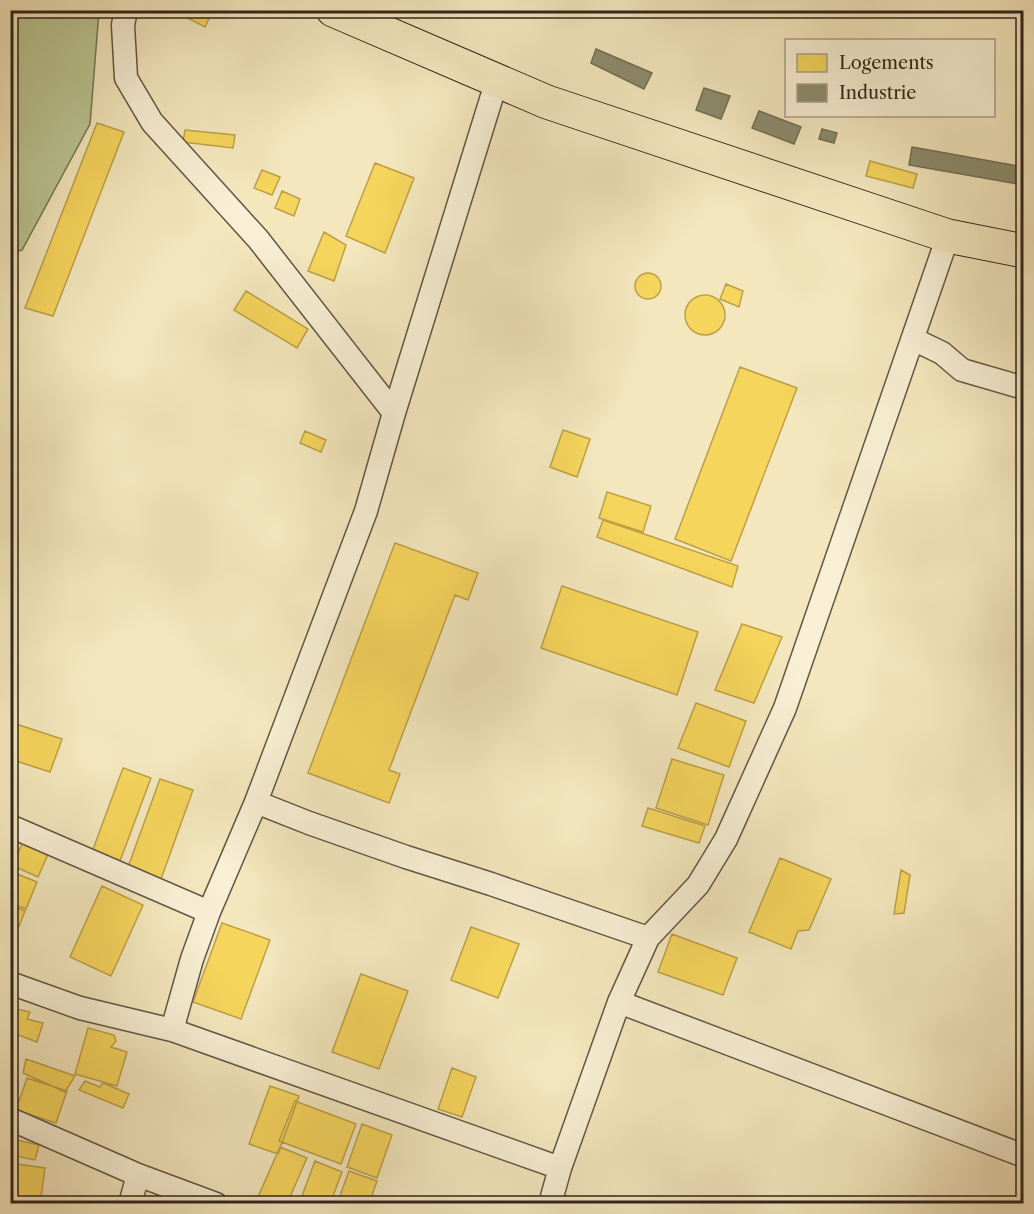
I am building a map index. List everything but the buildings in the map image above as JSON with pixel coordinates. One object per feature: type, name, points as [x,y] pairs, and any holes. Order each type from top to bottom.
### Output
[{"type":"main road","points":[[333,10],[547,102],[948,236],[1023,250]]},
{"type":"street","points":[[126,10],[123,25],[126,78],[152,122],[258,239],[394,413]]},
{"type":"street","points":[[172,1030],[192,959],[209,912],[256,802],[366,511],[497,80]]},
{"type":"street","points":[[550,1203],[560,1168],[619,1002],[648,938],[698,885],[726,839],[785,708],[948,236]]},
{"type":"street","points":[[913,339],[942,353],[962,370],[1023,388]]},
{"type":"street","points":[[256,802],[406,857],[648,938]]},
{"type":"street","points":[[10,826],[209,912]]},
{"type":"street","points":[[10,983],[81,1008],[172,1030],[560,1168]]},
{"type":"street","points":[[619,1002],[1023,1156]]},
{"type":"street","points":[[10,1119],[138,1175],[216,1203]]},
{"type":"street","points":[[130,1203],[138,1175]]},
{"type":"green space","points":[[11,10],[99,11],[90,124],[22,250],[11,253]]}]
